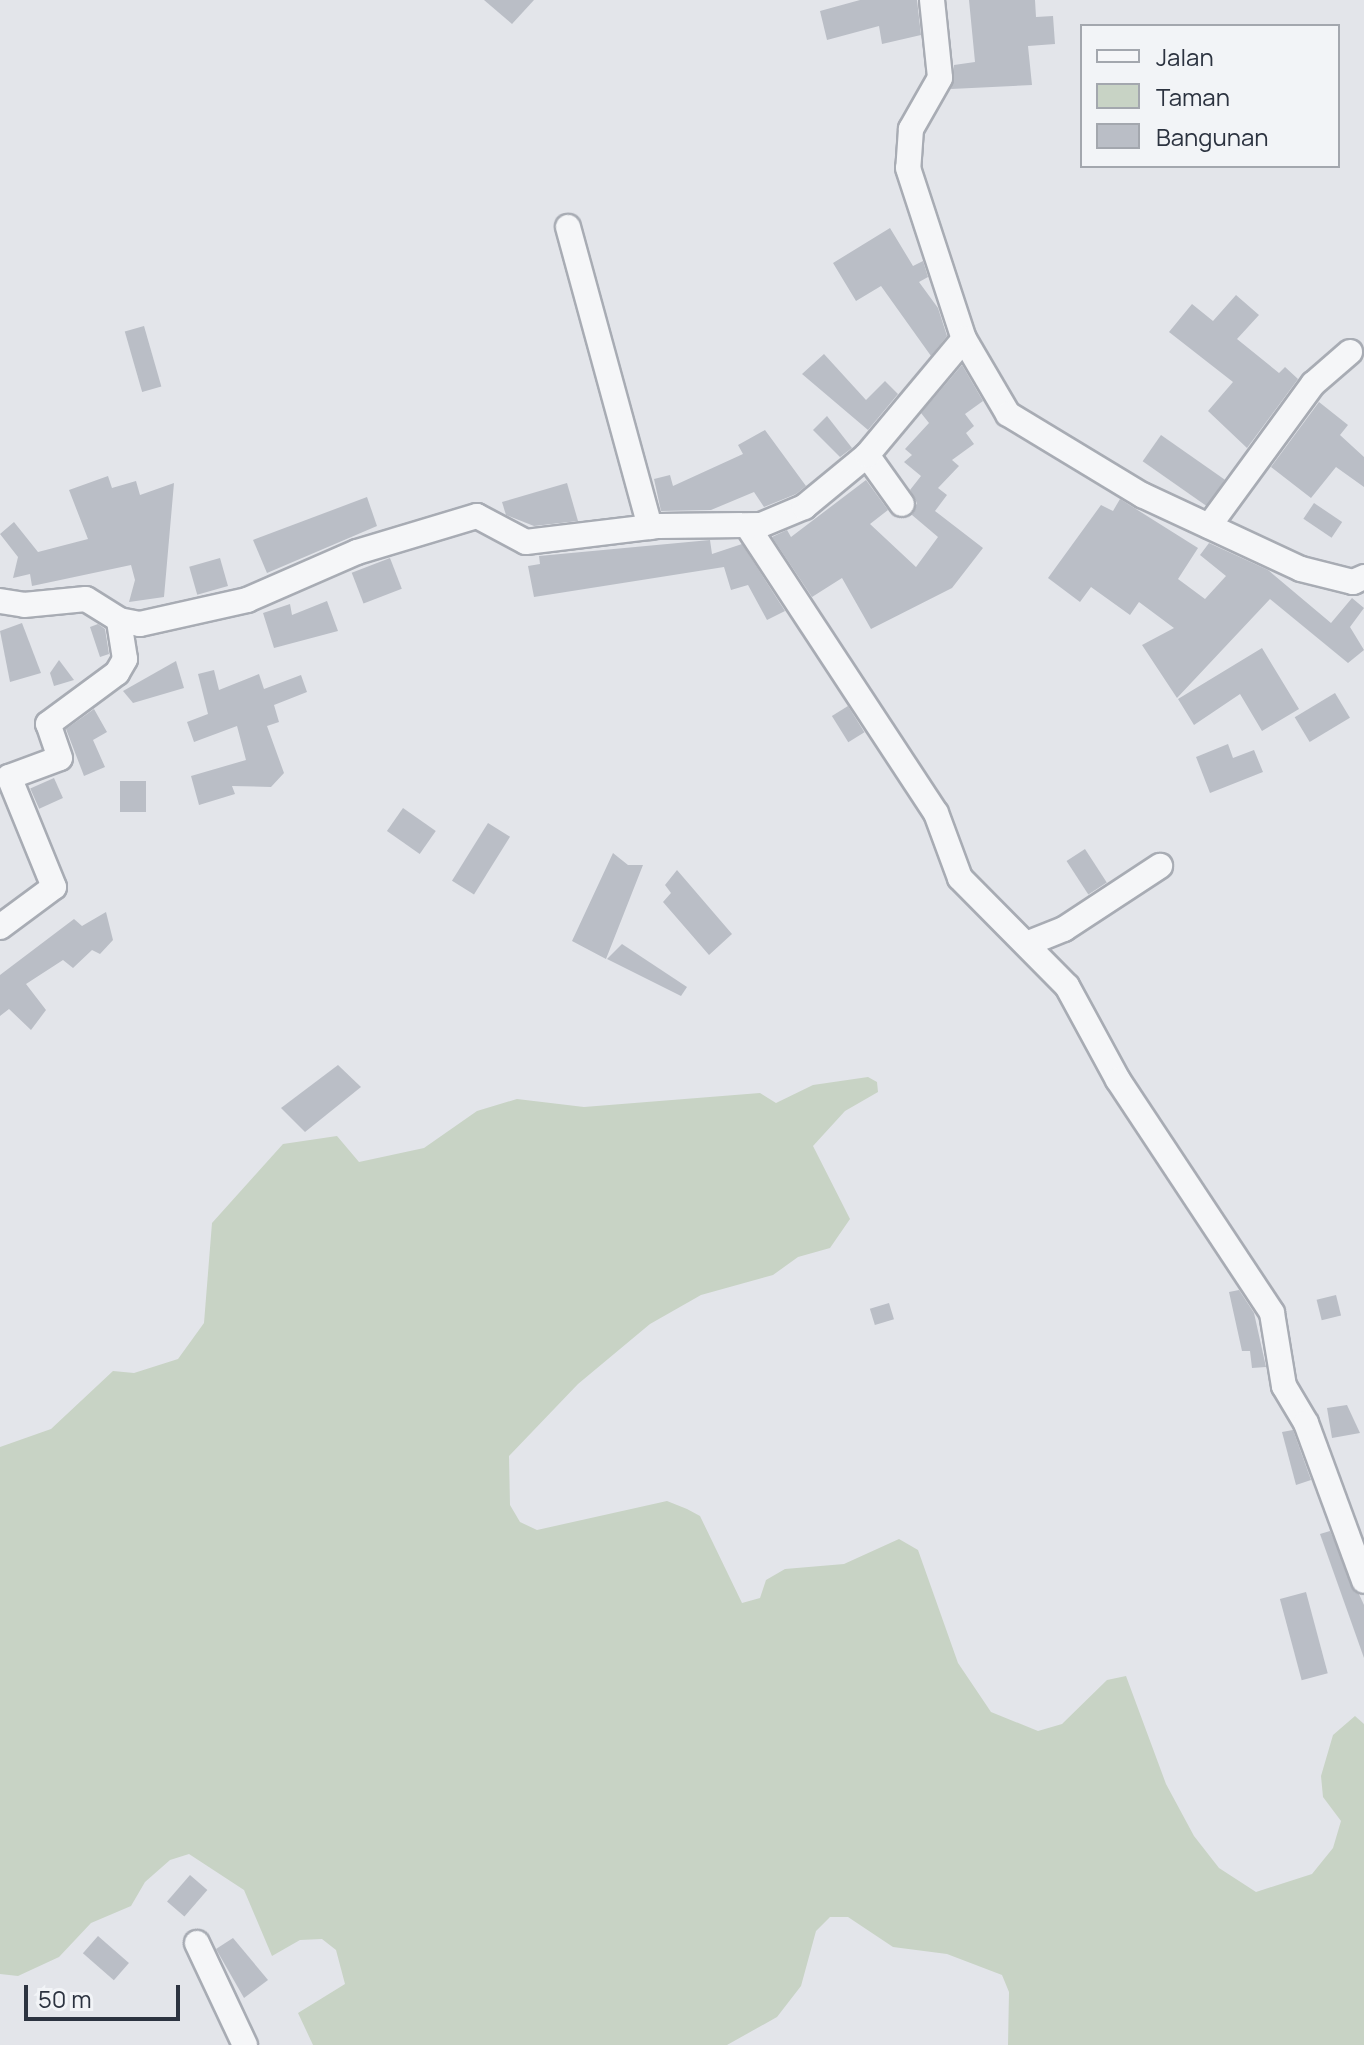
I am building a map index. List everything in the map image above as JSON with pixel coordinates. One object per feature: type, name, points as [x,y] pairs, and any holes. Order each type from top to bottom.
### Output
[{"type":"street","points":[[932,0],[940,78],[911,129],[908,168],[964,339],[1008,414],[1026,430],[1209,526],[1301,569],[1353,582],[1364,577]]},
{"type":"street","points":[[568,227],[650,527]]},
{"type":"street","points":[[0,601],[24,605],[86,599],[119,620],[140,624],[247,600],[357,552],[477,516],[526,542],[650,527],[748,527],[804,507],[867,455],[964,339]]},
{"type":"street","points":[[1209,526],[1313,384],[1350,352]]},
{"type":"street","points":[[867,455],[902,504]]},
{"type":"street","points":[[748,527],[936,813],[960,878],[1029,943],[1067,986],[1118,1080],[1272,1313],[1284,1386],[1306,1423],[1364,1581]]},
{"type":"street","points":[[0,927],[54,887],[9,777],[60,758],[48,724],[117,673],[125,659],[119,620]]},
{"type":"street","points":[[1029,943],[1064,929],[1160,866]]},
{"type":"street","points":[[197,1943],[245,2045]]},
{"type":"green space","points":[[868,1077],[877,1082],[878,1092],[845,1111],[813,1146],[850,1219],[830,1248],[798,1257],[773,1275],[701,1295],[650,1324],[578,1384],[509,1456],[510,1505],[520,1522],[537,1530],[667,1501],[687,1509],[700,1516],[742,1603],[760,1598],[766,1580],[785,1569],[844,1564],[899,1539],[918,1550],[958,1663],[991,1712],[1038,1731],[1062,1724],[1107,1680],[1126,1676],[1166,1784],[1194,1836],[1219,1868],[1256,1892],[1312,1874],[1333,1848],[1341,1821],[1323,1797],[1321,1776],[1333,1735],[1355,1716],[1364,1724],[1364,2045],[1008,2045],[1009,1992],[1002,1975],[947,1954],[893,1947],[848,1917],[830,1917],[816,1931],[801,1986],[777,2017],[727,2045],[313,2045],[298,2013],[345,1984],[336,1950],[322,1939],[300,1940],[272,1956],[244,1890],[189,1854],[170,1860],[145,1882],[131,1906],[91,1923],[59,1957],[18,1976],[0,1974],[0,1447],[51,1429],[113,1371],[134,1373],[178,1359],[204,1323],[212,1223],[283,1144],[337,1136],[359,1162],[424,1148],[477,1111],[517,1099],[584,1107],[760,1093],[776,1103],[813,1085]]},
{"type":"building","points":[[484,0],[534,0],[512,24]]},
{"type":"building","points":[[860,0],[917,0],[921,35],[882,44],[879,26],[827,40],[820,11]]},
{"type":"building","points":[[969,0],[1035,0],[1036,17],[1053,16],[1055,44],[1028,46],[1032,85],[951,89],[954,65],[975,62]]},
{"type":"building","points":[[890,228],[913,266],[923,261],[928,277],[919,282],[938,308],[947,336],[931,356],[881,286],[856,301],[833,263]]},
{"type":"building","points":[[1236,295],[1259,315],[1237,339],[1279,373],[1285,367],[1298,379],[1247,448],[1208,411],[1233,382],[1169,332],[1192,304],[1213,321]]},
{"type":"building","points":[[144,326],[161,387],[142,392],[125,332]]},
{"type":"building","points":[[824,354],[866,400],[885,381],[898,394],[868,430],[802,374]]},
{"type":"building","points":[[962,365],[983,401],[965,414],[974,426],[966,433],[974,444],[952,460],[959,466],[938,488],[947,495],[935,511],[983,548],[952,588],[871,629],[842,578],[812,597],[772,537],[787,530],[791,537],[866,480],[888,510],[870,524],[916,567],[938,537],[912,515],[917,503],[910,490],[921,476],[904,462],[912,455],[905,449],[929,423],[921,413]]},
{"type":"building","points":[[1319,402],[1348,425],[1340,435],[1364,457],[1364,487],[1336,467],[1311,498],[1271,467]]},
{"type":"building","points":[[827,416],[852,448],[840,457],[813,430]]},
{"type":"building","points":[[765,430],[806,486],[796,494],[764,507],[754,492],[711,510],[661,511],[654,479],[670,475],[673,486],[743,454],[738,445]]},
{"type":"building","points":[[1161,435],[1225,480],[1207,506],[1143,461]]},
{"type":"building","points":[[108,476],[112,488],[136,481],[140,495],[174,483],[164,597],[129,602],[135,580],[131,565],[32,586],[30,574],[13,578],[18,557],[0,534],[14,522],[38,552],[88,539],[69,490]]},
{"type":"building","points":[[567,483],[578,521],[534,526],[506,515],[502,502]]},
{"type":"building","points":[[367,497],[377,526],[267,573],[253,540]]},
{"type":"building","points":[[1120,499],[1198,548],[1178,579],[1205,599],[1226,576],[1200,555],[1209,543],[1268,570],[1331,623],[1352,598],[1364,608],[1350,627],[1364,650],[1348,663],[1270,599],[1177,698],[1142,645],[1174,628],[1139,602],[1130,615],[1091,587],[1080,602],[1048,578],[1101,505],[1113,511]]},
{"type":"building","points":[[1314,503],[1342,522],[1332,538],[1303,519]]},
{"type":"building","points":[[710,540],[712,554],[742,544],[785,611],[767,620],[748,585],[731,590],[724,567],[534,597],[528,566],[540,564],[539,556]]},
{"type":"building","points":[[220,558],[228,586],[197,595],[189,567]]},
{"type":"building","points":[[390,558],[402,589],[364,604],[352,573]]},
{"type":"building","points":[[327,601],[338,631],[274,648],[263,613],[290,604],[292,615]]},
{"type":"building","points":[[22,623],[41,673],[10,682],[0,631]]},
{"type":"building","points":[[98,624],[105,629],[109,654],[100,657],[90,627]]},
{"type":"building","points":[[1262,648],[1299,709],[1262,731],[1240,694],[1194,725],[1178,699]]},
{"type":"building","points":[[59,660],[74,680],[54,686],[50,673]]},
{"type":"building","points":[[176,661],[184,688],[133,703],[123,691]]},
{"type":"building","points":[[214,670],[219,690],[259,674],[264,689],[301,675],[307,692],[274,705],[279,722],[267,726],[284,773],[271,787],[232,786],[235,794],[199,805],[191,776],[246,760],[237,726],[194,742],[187,722],[208,714],[198,674]]},
{"type":"building","points":[[1335,693],[1350,718],[1310,742],[1295,717]]},
{"type":"building","points":[[848,706],[864,732],[848,742],[832,716]]},
{"type":"building","points":[[94,709],[107,732],[93,740],[105,767],[84,776],[66,729]]},
{"type":"building","points":[[1228,744],[1233,758],[1254,750],[1263,772],[1210,793],[1196,757]]},
{"type":"building","points":[[54,778],[63,798],[39,809],[30,789]]},
{"type":"building","points":[[120,781],[146,781],[146,812],[120,812]]},
{"type":"building","points":[[403,808],[436,831],[420,854],[387,831]]},
{"type":"building","points":[[488,823],[510,837],[474,894],[452,881]]},
{"type":"building","points":[[1085,849],[1107,883],[1088,895],[1067,861]]},
{"type":"building","points":[[613,853],[628,865],[643,865],[606,959],[572,941]]},
{"type":"building","points":[[677,870],[732,934],[709,955],[663,902],[671,893],[665,885]]},
{"type":"building","points":[[106,912],[113,940],[100,954],[92,950],[73,968],[63,960],[26,984],[46,1010],[31,1030],[9,1009],[0,1016],[0,975],[74,919],[82,926]]},
{"type":"building","points":[[622,944],[687,987],[681,996],[607,959]]},
{"type":"building","points":[[338,1065],[361,1087],[305,1132],[281,1108]]},
{"type":"building","points":[[1239,1290],[1254,1313],[1266,1367],[1252,1368],[1250,1351],[1242,1351],[1229,1292]]},
{"type":"building","points":[[1336,1295],[1341,1315],[1322,1320],[1317,1300]]},
{"type":"building","points":[[889,1303],[894,1319],[875,1325],[870,1309]]},
{"type":"building","points":[[1347,1405],[1360,1433],[1332,1438],[1327,1408]]},
{"type":"building","points":[[1293,1430],[1311,1480],[1296,1485],[1282,1432]]},
{"type":"building","points":[[1330,1531],[1364,1605],[1364,1658],[1320,1534]]},
{"type":"building","points":[[1306,1592],[1328,1673],[1302,1680],[1280,1599]]},
{"type":"building","points":[[190,1875],[207,1890],[184,1917],[167,1901]]},
{"type":"building","points":[[98,1936],[129,1963],[114,1980],[83,1953]]},
{"type":"building","points":[[233,1938],[268,1980],[244,1998],[216,1949]]}]
